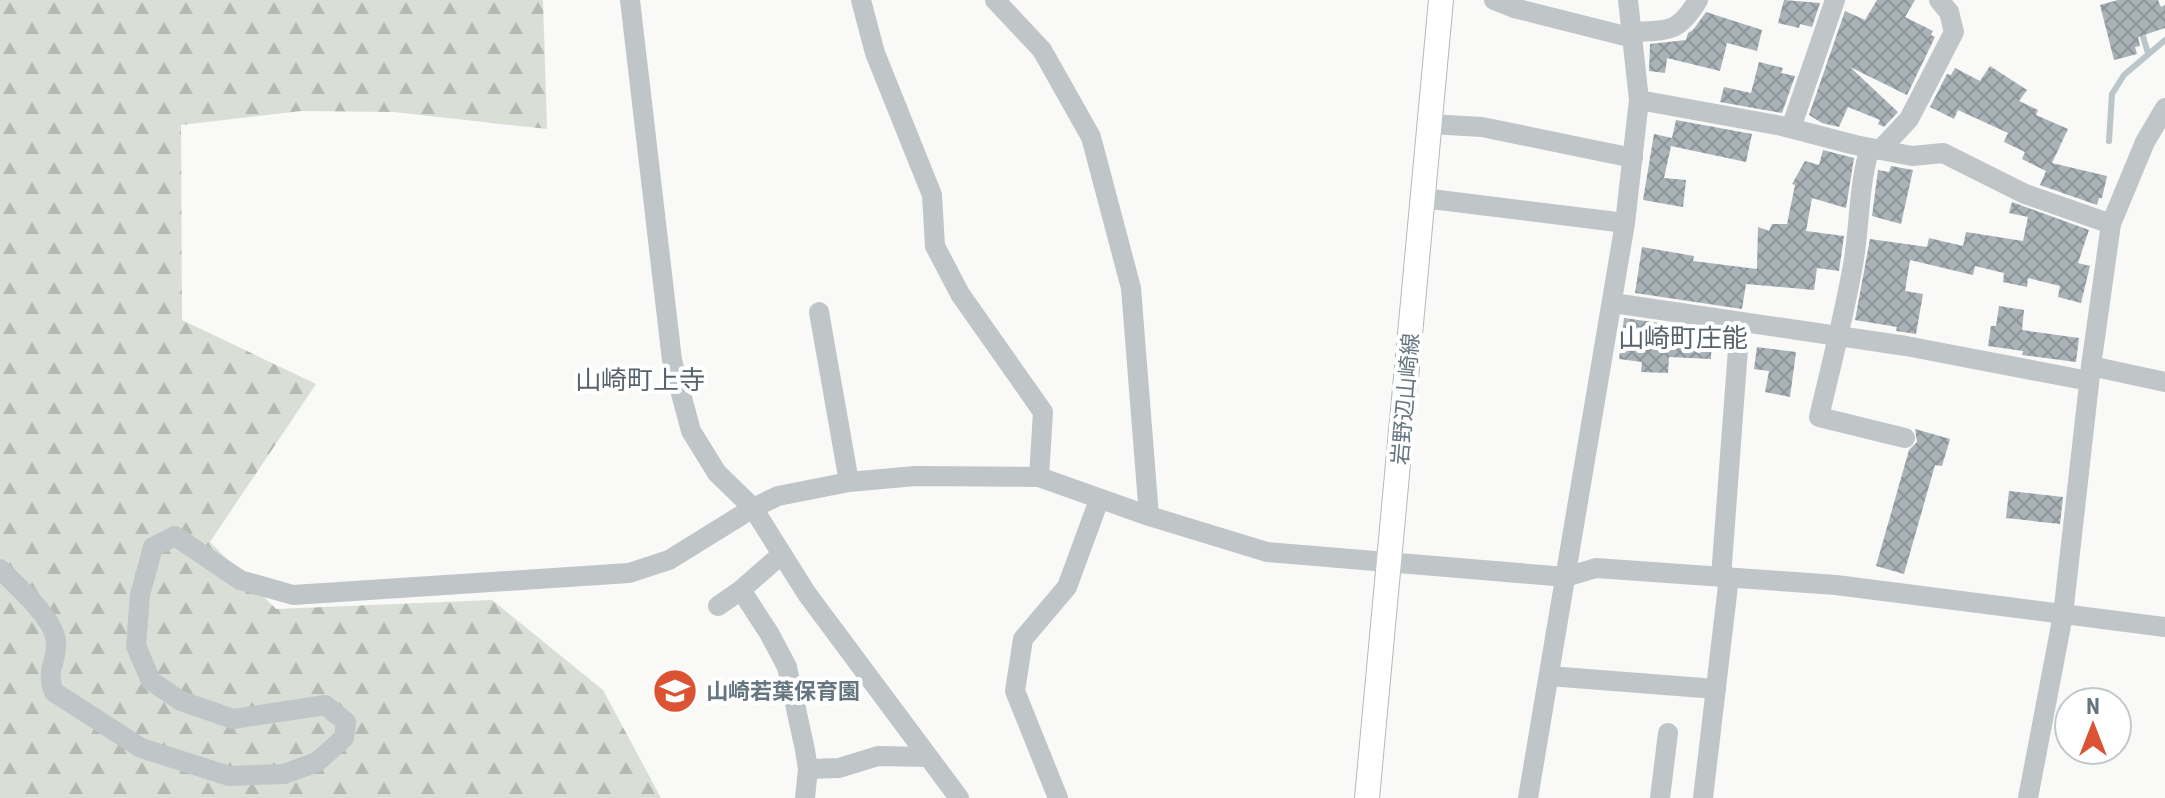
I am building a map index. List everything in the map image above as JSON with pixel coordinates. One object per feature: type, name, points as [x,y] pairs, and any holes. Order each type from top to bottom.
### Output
[{"type":"main road","name":"岩野辺山崎線","points":[[1367,798],[1441,0]]},
{"type":"street","points":[[630,0],[672,360],[691,431],[717,473],[753,508],[807,594],[959,798]]},
{"type":"street","points":[[861,0],[875,53],[932,195],[935,246],[960,294],[1043,412],[1039,477]]},
{"type":"street","points":[[995,0],[1042,50],[1091,137],[1131,288],[1149,516]]},
{"type":"street","points":[[1494,0],[1514,8],[1633,35],[1671,30],[1688,16],[1698,0]]},
{"type":"street","points":[[1528,798],[1625,223],[1639,100],[1628,0]]},
{"type":"street","points":[[1791,128],[1835,0]]},
{"type":"street","points":[[1905,438],[1819,417],[1859,229],[1861,175],[1875,149],[1909,119],[1954,32],[1949,12],[1939,0]]},
{"type":"street","points":[[1639,100],[1791,128],[1912,156],[1943,153],[2025,194],[2111,224]]},
{"type":"street","points":[[2028,798],[2063,615],[2090,373],[2111,224],[2145,142],[2165,108]]},
{"type":"street","points":[[1430,124],[1482,127],[1633,158]]},
{"type":"street","points":[[1423,198],[1625,223]]},
{"type":"street","points":[[1613,303],[2165,382]]},
{"type":"street","points":[[819,312],[849,482]]},
{"type":"street","points":[[1703,798],[1725,577],[1740,322]]},
{"type":"street","points":[[0,569],[43,614],[57,642],[49,677],[54,692],[141,748],[229,776],[284,774],[317,762],[344,738],[346,722],[325,705],[233,719],[181,701],[151,681],[136,646],[140,595],[153,547],[175,536],[240,580],[293,595],[629,573],[669,560],[778,496],[849,482],[915,476],[1039,477],[1099,500],[1267,552],[1566,577],[1596,568],[1836,585],[2165,627]]},
{"type":"street","points":[[1058,798],[1015,691],[1023,639],[1067,587],[1099,500]]},
{"type":"street","points":[[718,606],[782,554]]},
{"type":"street","points":[[741,590],[787,667],[808,769],[805,798]]},
{"type":"street","points":[[1549,676],[1716,689]]},
{"type":"street","points":[[1660,798],[1668,733]]},
{"type":"street","points":[[808,769],[839,768],[878,756],[928,757]]},
{"type":"green space","points":[[0,0],[543,0],[547,129],[394,112],[301,111],[181,125],[182,320],[316,384],[210,542],[276,609],[492,600],[603,690],[661,798],[0,798]]},
{"type":"building","points":[[1784,0],[1820,3],[1812,27],[1800,24],[1799,28],[1778,23]]},
{"type":"building","points":[[1877,0],[1915,0],[1905,17],[1933,31],[1931,35],[1935,37],[1907,95],[1850,67],[1898,112],[1884,127],[1878,124],[1880,120],[1848,107],[1839,127],[1822,123],[1809,115],[1845,11],[1865,20]]},
{"type":"building","points":[[2118,0],[2158,0],[2161,7],[2165,5],[2165,28],[2138,37],[2140,46],[2135,47],[2137,54],[2114,60],[2100,5]]},
{"type":"building","points":[[1706,12],[1762,30],[1757,51],[1727,43],[1720,71],[1667,58],[1665,73],[1649,71],[1650,44],[1686,40],[1688,33]]},
{"type":"building","points":[[1759,62],[1783,68],[1781,73],[1795,76],[1782,113],[1720,102],[1724,87],[1751,93]]},
{"type":"building","points":[[1990,66],[2027,90],[2019,101],[2038,110],[2036,115],[2068,129],[2052,163],[2107,176],[2102,198],[2099,198],[2097,205],[2040,185],[2046,171],[2022,159],[2025,152],[2004,142],[2008,133],[1958,110],[1954,119],[1930,107],[1947,74],[1951,75],[1955,68],[1980,81]]},
{"type":"building","points":[[1676,120],[1752,134],[1746,162],[1671,146],[1664,178],[1686,180],[1683,207],[1643,200],[1654,134],[1672,138]]},
{"type":"building","points":[[1823,150],[1854,158],[1846,208],[1812,198],[1806,231],[1844,236],[1839,271],[1817,268],[1814,290],[1746,284],[1742,309],[1635,293],[1642,247],[1694,256],[1693,261],[1757,269],[1758,227],[1769,231],[1772,224],[1787,224],[1795,185],[1792,184],[1805,161],[1819,165]]},
{"type":"building","points":[[1891,166],[1913,170],[1901,224],[1872,216],[1878,170],[1889,172]]},
{"type":"building","points":[[2012,202],[2089,230],[2078,263],[2090,266],[2081,303],[2058,297],[2060,286],[2028,278],[2027,287],[2003,282],[2004,273],[1975,266],[1973,275],[1910,260],[1905,291],[1923,294],[1916,334],[1896,331],[1897,327],[1855,320],[1870,239],[1927,247],[1929,238],[1963,246],[1966,232],[2023,241],[2028,217],[2009,213]]},
{"type":"building","points":[[1999,306],[2024,310],[2022,330],[2079,338],[2076,362],[2022,355],[2023,351],[1988,346],[1991,326],[1996,326]]},
{"type":"building","points":[[1624,318],[1660,323],[1659,340],[1691,341],[1692,328],[1712,331],[1711,359],[1669,357],[1668,373],[1641,372],[1642,362],[1619,359]]},
{"type":"building","points":[[1757,347],[1796,352],[1790,397],[1765,392],[1769,371],[1754,369]]},
{"type":"building","points":[[1915,429],[1950,439],[1942,466],[1935,465],[1904,574],[1876,566],[1909,450],[1917,442]]},
{"type":"building","points":[[2009,491],[2063,497],[2060,524],[2006,518]]},
{"type":"waterway","points":[[2141,30],[2148,53]]},
{"type":"waterway","points":[[2109,141],[2112,94],[2124,75],[2165,40]]},
{"type":"place","name":"山崎若葉保育園","points":[[675,691]]},
{"type":"district","name":"山崎町庄能","points":[[1683,338]]},
{"type":"district","name":"山崎町上寺","points":[[640,380]]}]
